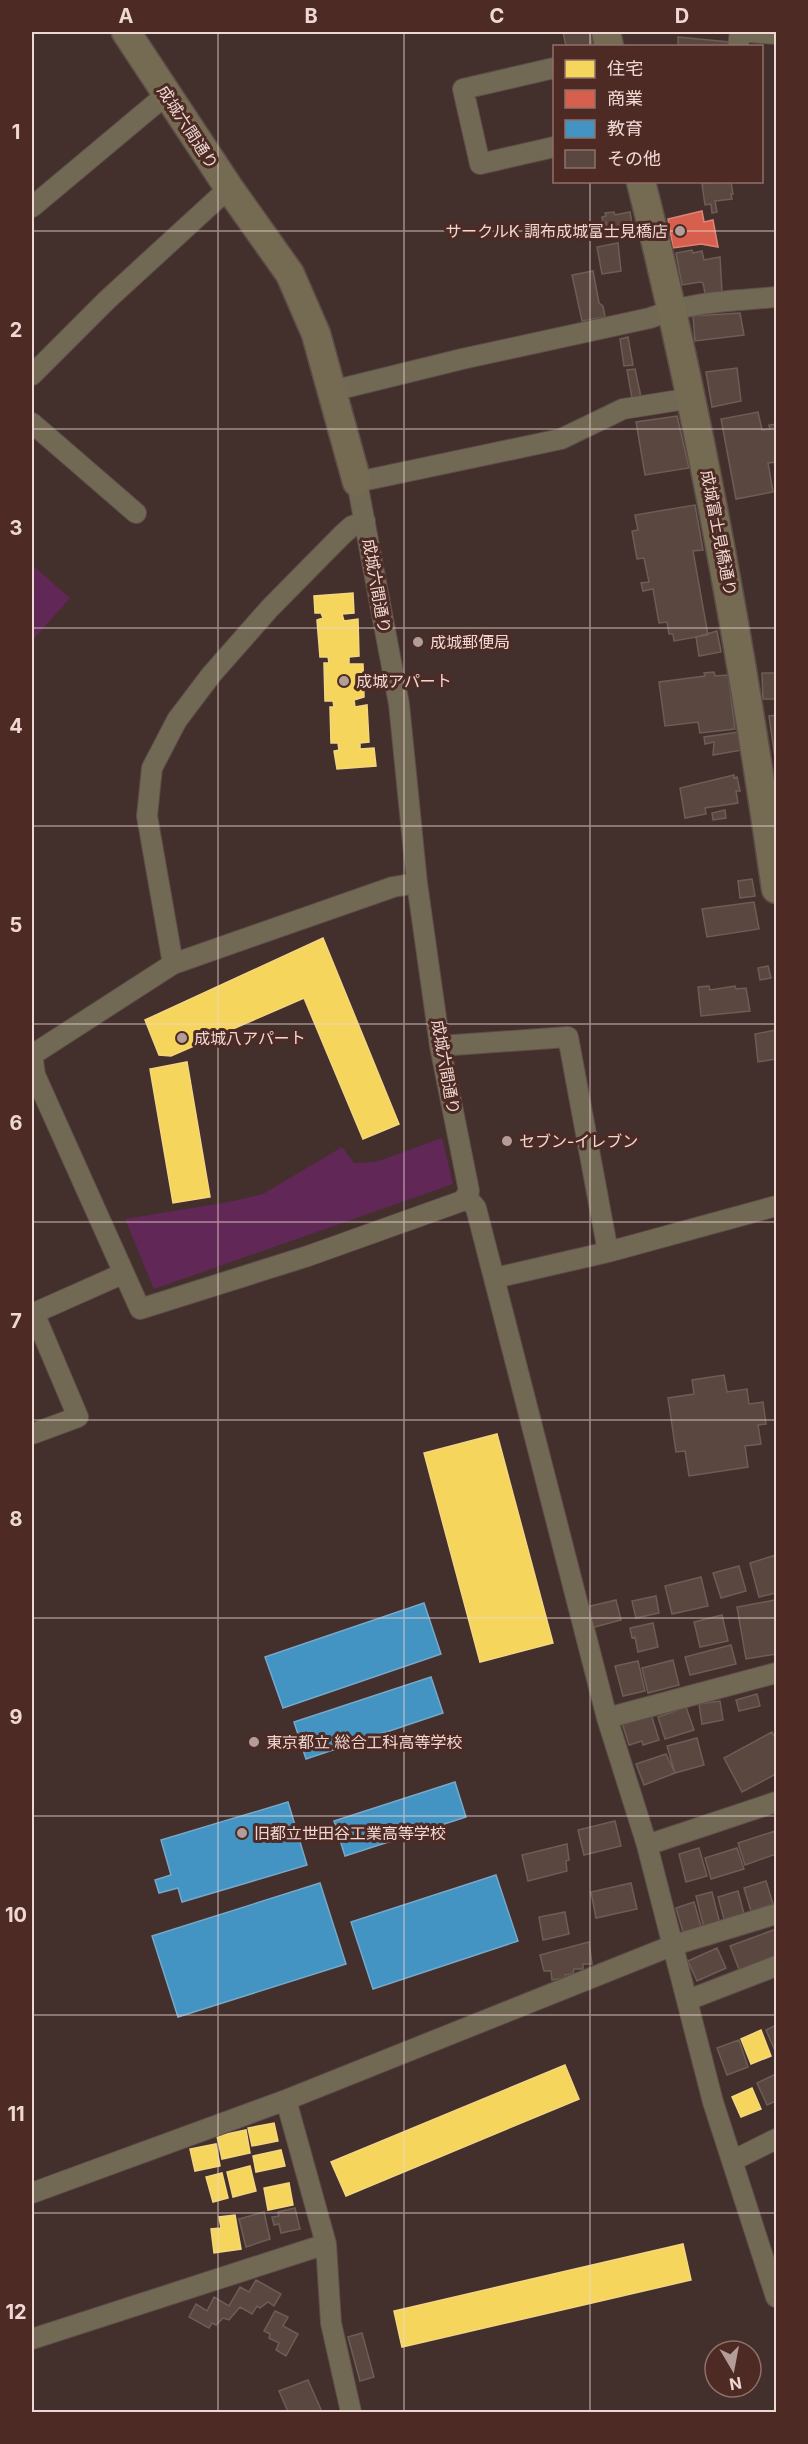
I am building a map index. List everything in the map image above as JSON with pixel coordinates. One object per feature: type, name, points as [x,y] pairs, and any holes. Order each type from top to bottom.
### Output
[{"type":"street","name":"成城六間通り","points":[[126,32],[229,188],[290,274],[316,334],[357,482],[399,704],[417,884],[441,1046],[469,1191],[466,1196]]},
{"type":"street","points":[[748,32],[777,34]]},
{"type":"street","points":[[553,68],[463,89],[480,165],[553,147]]},
{"type":"street","points":[[32,207],[167,94]]},
{"type":"street","name":"成城富士見橋通り","points":[[642,183],[692,398],[769,785],[777,889]]},
{"type":"street","points":[[32,375],[106,300],[229,188]]},
{"type":"street","points":[[332,391],[462,359],[650,318],[693,304],[777,297]]},
{"type":"street","points":[[357,482],[561,439],[623,409],[692,398]]},
{"type":"street","points":[[32,423],[136,513]]},
{"type":"street","points":[[173,964],[147,816],[152,768],[177,720],[211,675],[270,608],[342,535],[352,526],[365,521]]},
{"type":"street","points":[[417,884],[393,887],[173,964],[32,1054],[35,1075],[122,1274],[140,1309],[308,1256],[462,1201],[466,1196],[476,1208],[607,1718],[646,1845],[714,2102],[777,2297]]},
{"type":"street","points":[[441,1046],[568,1037],[608,1252]]},
{"type":"street","points":[[495,1278],[608,1252],[777,1206]]},
{"type":"street","points":[[32,1434],[78,1418],[33,1314],[122,1274]]},
{"type":"street","points":[[607,1718],[777,1673]]},
{"type":"street","points":[[646,1845],[777,1803]]},
{"type":"street","points":[[32,2193],[286,2100],[671,1946],[777,1914]]},
{"type":"street","points":[[688,2000],[777,1966]]},
{"type":"street","points":[[286,2100],[326,2244],[331,2323],[351,2412]]},
{"type":"street","points":[[734,2160],[777,2139]]},
{"type":"street","points":[[32,2339],[326,2244]]},
{"type":"shaded area","points":[[32,565],[70,598],[32,641]]},
{"type":"shaded area","points":[[442,1138],[453,1184],[154,1289],[125,1219],[229,1202],[263,1194],[342,1147],[354,1163],[376,1162]]},
{"type":"building: 住宅","name":"成城アパート","points":[[353,593],[354,613],[342,614],[344,621],[358,619],[359,656],[349,657],[349,664],[363,664],[364,697],[354,700],[355,707],[367,705],[369,742],[360,743],[360,749],[374,748],[376,766],[337,769],[334,751],[339,750],[338,743],[331,743],[330,707],[334,707],[333,701],[325,701],[324,663],[329,663],[328,657],[320,657],[317,620],[323,618],[321,613],[315,613],[314,596]]},
{"type":"building: 住宅","name":"成城八アパート","points":[[323,938],[399,1124],[363,1139],[304,998],[171,1056],[159,1055],[145,1020]]},
{"type":"building: 住宅","points":[[187,1062],[210,1197],[173,1203],[150,1069]]},
{"type":"building: 住宅","points":[[497,1434],[553,1643],[480,1662],[424,1453]]},
{"type":"building: 住宅","points":[[761,2030],[771,2056],[751,2064],[741,2039]]},
{"type":"building: 住宅","points":[[565,2065],[579,2099],[346,2196],[331,2162]]},
{"type":"building: 住宅","points":[[752,2088],[761,2109],[741,2117],[732,2097]]},
{"type":"building: 住宅","points":[[274,2123],[278,2141],[252,2146],[248,2128]]},
{"type":"building: 住宅","points":[[246,2130],[250,2153],[222,2159],[217,2136]]},
{"type":"building: 住宅","points":[[216,2144],[220,2166],[195,2171],[190,2149]]},
{"type":"building: 住宅","points":[[281,2150],[285,2166],[256,2172],[253,2156]]},
{"type":"building: 住宅","points":[[250,2166],[256,2191],[233,2197],[227,2172]]},
{"type":"building: 住宅","points":[[222,2173],[228,2198],[213,2202],[206,2177]]},
{"type":"building: 住宅","points":[[289,2183],[293,2205],[268,2210],[264,2188]]},
{"type":"building: 住宅","points":[[235,2215],[241,2249],[214,2253],[211,2229],[221,2228],[219,2217]]},
{"type":"building: 住宅","points":[[683,2244],[691,2280],[402,2347],[394,2311]]},
{"type":"building: 商業","points":[[702,211],[704,222],[713,220],[718,247],[701,244],[673,248],[668,219]]},
{"type":"building: 教育","points":[[424,1603],[441,1654],[283,1708],[265,1657]]},
{"type":"building: 教育","points":[[431,1677],[443,1713],[306,1759],[294,1722]]},
{"type":"building: 教育","points":[[455,1782],[466,1817],[345,1856],[334,1821]]},
{"type":"building: 教育","points":[[288,1802],[307,1865],[182,1902],[178,1888],[159,1893],[155,1880],[171,1875],[161,1840]]},
{"type":"building: 教育","points":[[496,1875],[518,1941],[373,1989],[351,1922]]},
{"type":"building: 教育","points":[[320,1883],[346,1964],[178,2017],[152,1936]]},
{"type":"building: その他","points":[[563,32],[590,32],[592,45],[566,45]]},
{"type":"building: その他","points":[[678,37],[729,42],[728,45],[678,45]]},
{"type":"building: その他","points":[[731,183],[732,199],[715,201],[717,212],[712,213],[711,204],[705,205],[702,184]]},
{"type":"building: その他","points":[[614,212],[615,215],[630,212],[633,230],[603,236],[601,226],[606,225],[606,222],[603,223],[602,217],[606,216],[605,213]]},
{"type":"building: その他","points":[[618,243],[621,271],[602,274],[597,247]]},
{"type":"building: その他","points":[[692,250],[693,253],[702,251],[704,260],[720,257],[722,292],[705,293],[703,283],[700,282],[682,285],[676,253]]},
{"type":"building: その他","points":[[593,271],[599,303],[603,306],[605,317],[582,321],[572,275]]},
{"type":"building: その他","points":[[740,313],[744,335],[695,341],[693,316]]},
{"type":"building: その他","points":[[628,337],[633,365],[624,366],[620,339]]},
{"type":"building: その他","points":[[737,368],[741,401],[712,407],[706,372]]},
{"type":"building: その他","points":[[635,369],[641,397],[632,398],[627,370]]},
{"type":"building: その他","points":[[758,412],[762,430],[770,429],[769,425],[776,424],[776,462],[768,463],[773,492],[736,499],[721,419]]},
{"type":"building: その他","points":[[677,416],[689,468],[645,475],[636,422]]},
{"type":"building: その他","points":[[695,505],[703,550],[693,551],[708,635],[674,641],[673,634],[669,634],[667,622],[659,623],[653,589],[643,591],[641,583],[649,582],[644,558],[637,559],[632,531],[638,530],[635,515]]},
{"type":"building: その他","points":[[717,631],[721,652],[699,656],[696,637]]},
{"type":"building: その他","points":[[714,672],[715,676],[728,675],[735,729],[700,733],[698,722],[665,726],[659,682],[705,676],[704,673]]},
{"type":"building: その他","points":[[762,673],[776,673],[776,699],[763,699]]},
{"type":"building: その他","points":[[776,715],[776,765],[769,716]]},
{"type":"building: その他","points":[[739,732],[742,750],[713,755],[714,742],[705,744],[704,737]]},
{"type":"building: その他","points":[[734,775],[734,778],[737,777],[740,791],[736,791],[738,803],[705,808],[706,814],[685,818],[680,788]]},
{"type":"building: その他","points":[[725,810],[726,818],[713,820],[712,813]]},
{"type":"building: その他","points":[[752,879],[755,896],[740,898],[738,881]]},
{"type":"building: その他","points":[[754,902],[759,929],[707,937],[702,909]]},
{"type":"building: その他","points":[[768,966],[771,978],[760,980],[758,968]]},
{"type":"building: その他","points":[[709,986],[710,990],[735,986],[736,989],[746,988],[750,1011],[701,1016],[698,987]]},
{"type":"building: その他","points":[[776,1030],[776,1059],[758,1062],[755,1034]]},
{"type":"building: その他","points":[[724,1375],[727,1392],[747,1389],[749,1404],[763,1402],[766,1424],[758,1425],[761,1444],[745,1446],[748,1467],[689,1476],[685,1451],[676,1452],[668,1398],[694,1394],[692,1380]]},
{"type":"building: その他","points":[[776,1555],[776,1593],[759,1597],[750,1563]]},
{"type":"building: その他","points":[[739,1566],[746,1591],[721,1598],[713,1573]]},
{"type":"building: その他","points":[[701,1577],[708,1606],[672,1614],[665,1586]]},
{"type":"building: その他","points":[[656,1596],[659,1613],[636,1618],[632,1601]]},
{"type":"building: その他","points":[[616,1600],[621,1620],[591,1628],[586,1607]]},
{"type":"building: その他","points":[[775,1600],[776,1654],[746,1659],[737,1607]]},
{"type":"building: その他","points":[[722,1615],[728,1641],[700,1647],[694,1622]]},
{"type":"building: その他","points":[[653,1623],[658,1647],[638,1652],[635,1637],[632,1638],[630,1628]]},
{"type":"building: その他","points":[[731,1645],[736,1664],[690,1675],[685,1657]]},
{"type":"building: その他","points":[[673,1660],[679,1685],[648,1693],[642,1668]]},
{"type":"building: その他","points":[[638,1661],[645,1691],[623,1696],[615,1666]]},
{"type":"building: その他","points":[[757,1694],[760,1706],[739,1711],[736,1700]]},
{"type":"building: その他","points":[[720,1701],[723,1720],[702,1724],[699,1704]]},
{"type":"building: その他","points":[[686,1707],[694,1730],[665,1739],[658,1717]]},
{"type":"building: その他","points":[[651,1714],[659,1740],[643,1745],[642,1741],[629,1745],[622,1723]]},
{"type":"building: その他","points":[[772,1732],[776,1740],[776,1774],[742,1792],[724,1758]]},
{"type":"building: その他","points":[[697,1738],[704,1765],[675,1773],[667,1746]]},
{"type":"building: その他","points":[[666,1754],[675,1773],[644,1785],[636,1764]]},
{"type":"building: その他","points":[[615,1821],[621,1846],[584,1855],[578,1830]]},
{"type":"building: その他","points":[[775,1831],[776,1854],[745,1865],[738,1843]]},
{"type":"building: その他","points":[[567,1844],[569,1860],[566,1861],[567,1871],[528,1881],[522,1855]]},
{"type":"building: その他","points":[[699,1848],[707,1876],[686,1882],[679,1854]]},
{"type":"building: その他","points":[[737,1848],[744,1869],[711,1879],[705,1858]]},
{"type":"building: その他","points":[[766,1881],[773,1904],[751,1911],[744,1888]]},
{"type":"building: その他","points":[[631,1883],[637,1909],[596,1918],[591,1892]]},
{"type":"building: その他","points":[[738,1891],[744,1914],[724,1919],[718,1897]]},
{"type":"building: その他","points":[[712,1892],[720,1924],[704,1928],[696,1896]]},
{"type":"building: その他","points":[[694,1902],[702,1930],[684,1935],[676,1908]]},
{"type":"building: その他","points":[[565,1912],[569,1934],[543,1940],[539,1917]]},
{"type":"building: その他","points":[[776,1929],[776,1958],[740,1972],[730,1946]]},
{"type":"building: その他","points":[[589,1942],[592,1964],[583,1964],[583,1969],[574,1969],[573,1974],[565,1975],[565,1978],[552,1980],[551,1971],[544,1971],[540,1955]]},
{"type":"building: その他","points":[[717,1948],[726,1968],[697,1981],[688,1961]]},
{"type":"building: その他","points":[[776,2025],[776,2053],[766,2030]]},
{"type":"building: その他","points":[[739,2040],[748,2067],[727,2075],[717,2048]]},
{"type":"building: その他","points":[[776,2074],[776,2101],[767,2105],[757,2083]]},
{"type":"building: その他","points":[[295,2208],[300,2229],[281,2233],[279,2224],[274,2225],[272,2217],[279,2216],[278,2212]]},
{"type":"building: その他","points":[[264,2212],[270,2239],[246,2247],[239,2219]]},
{"type":"building: その他","points":[[256,2280],[281,2294],[274,2306],[268,2302],[260,2308],[257,2306],[252,2314],[240,2307],[229,2320],[223,2318],[216,2325],[212,2323],[209,2328],[189,2317],[196,2304],[207,2311],[214,2297],[229,2306],[240,2287],[249,2292]]},
{"type":"building: その他","points":[[275,2311],[288,2317],[283,2326],[298,2334],[286,2356],[276,2350],[279,2343],[269,2338],[270,2334],[264,2331]]},
{"type":"building: その他","points":[[362,2333],[374,2377],[360,2381],[348,2337]]},
{"type":"building: その他","points":[[308,2380],[322,2412],[288,2412],[279,2391]]},
{"type":"place","name":"サークルK 調布成城富士見橋店","points":[[680,231]]},
{"type":"place","name":"成城郵便局","points":[[418,642]]},
{"type":"place","name":"成城アパート","points":[[344,681]]},
{"type":"place","name":"成城八アパート","points":[[182,1038]]},
{"type":"place","name":"セブン-イレブン","points":[[507,1141]]},
{"type":"place","name":"東京都立 総合工科高等学校","points":[[254,1742]]},
{"type":"place","name":"旧都立世田谷工業高等学校","points":[[242,1833]]}]
